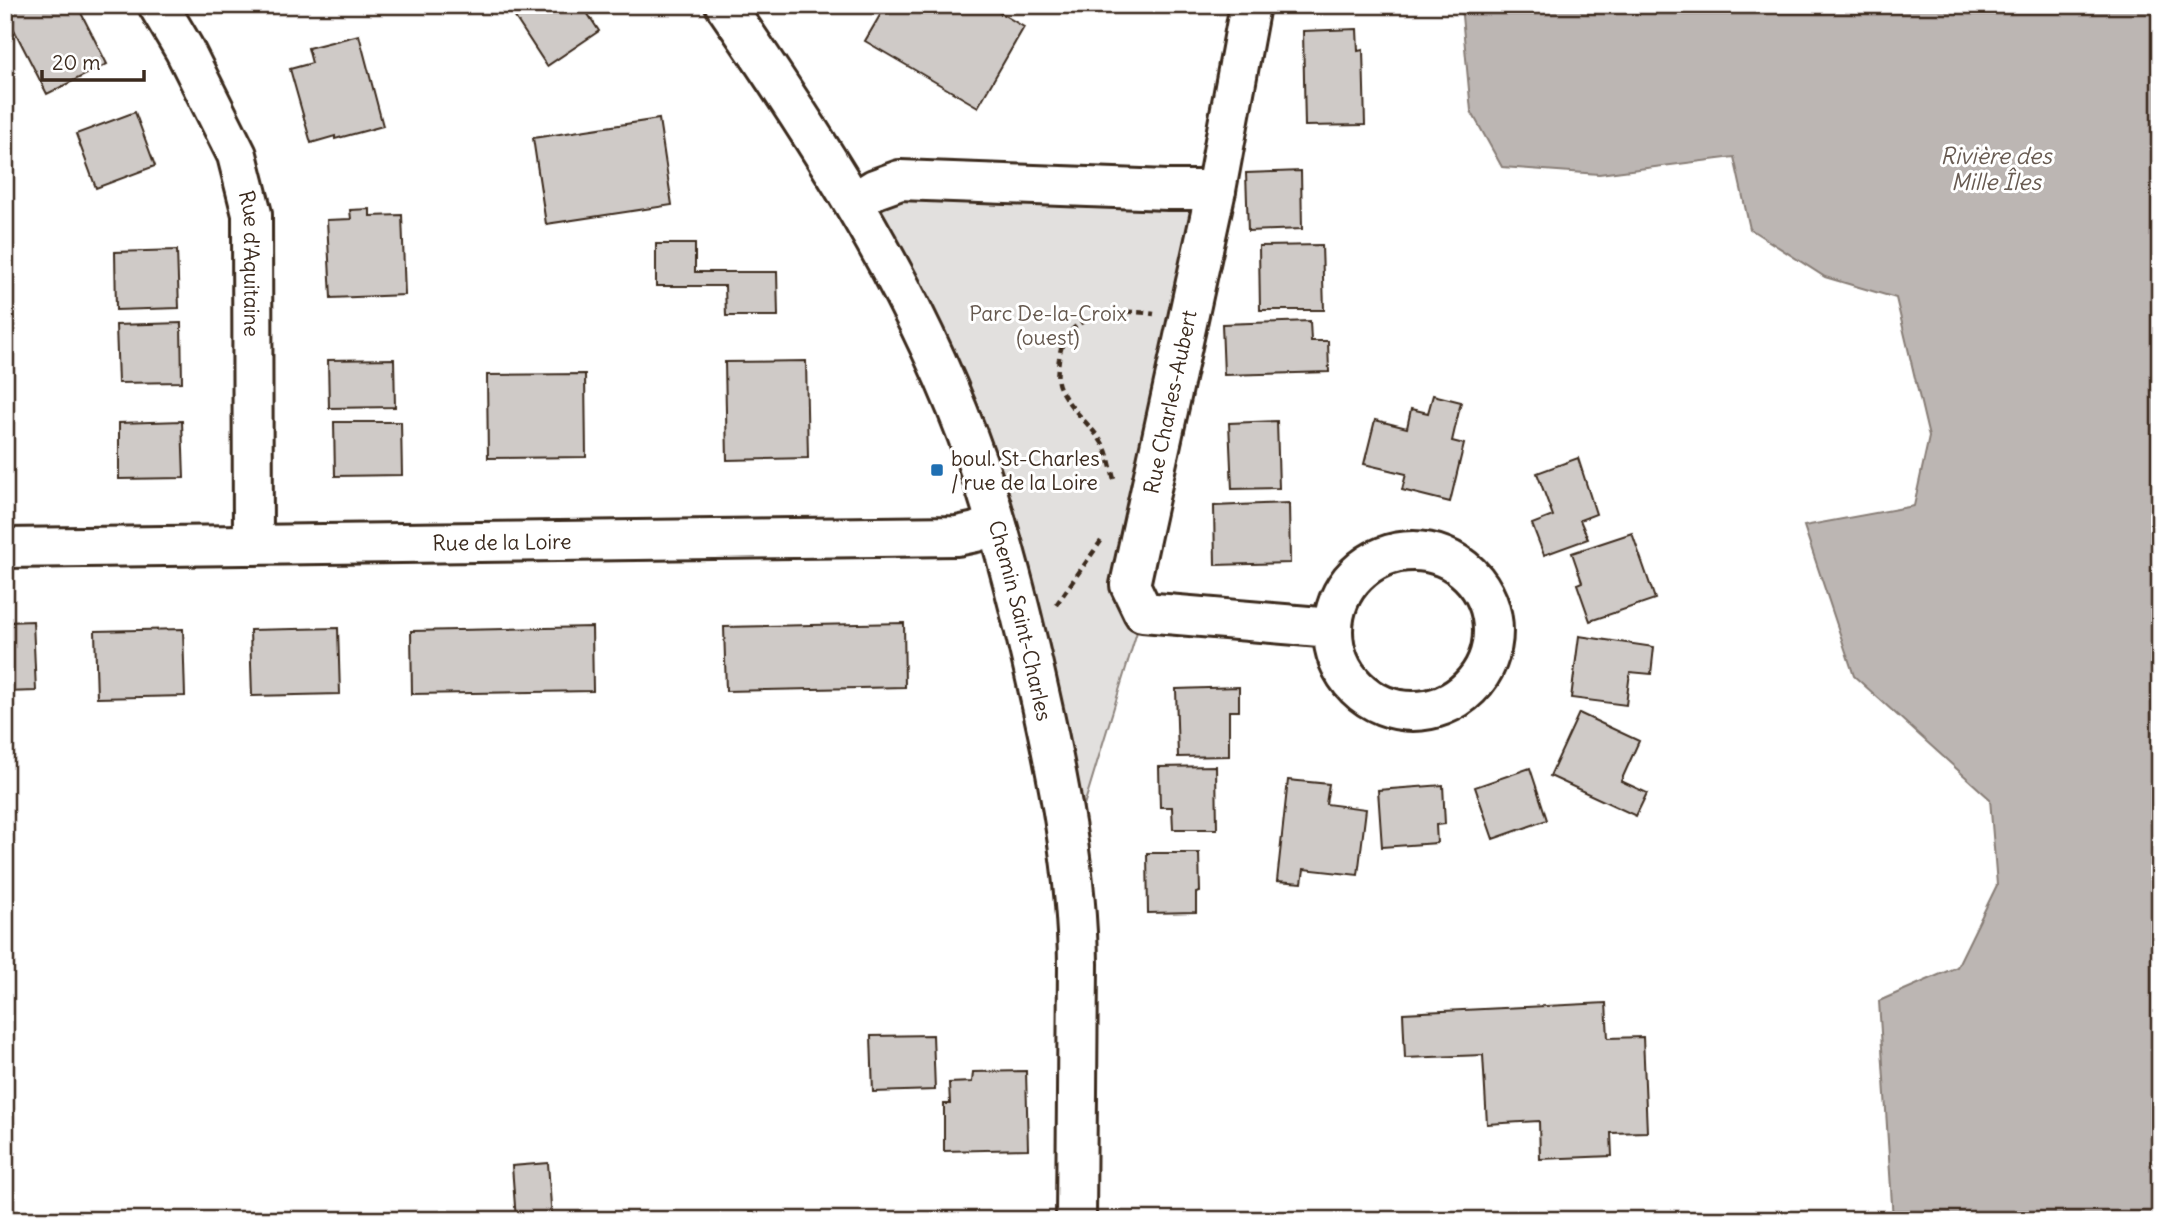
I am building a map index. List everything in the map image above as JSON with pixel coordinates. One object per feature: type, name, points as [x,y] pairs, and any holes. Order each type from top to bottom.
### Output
[{"type":"street","name":"Rue d'Aquitaine","points":[[159,5],[237,155],[252,214],[253,545]]},
{"type":"street","name":"Chemin Saint-Charles","points":[[725,5],[786,93],[854,202],[904,293],[941,373],[977,463],[996,523],[1030,652],[1054,766],[1072,876],[1078,932],[1076,1220]]},
{"type":"street","name":"Rue Charles-Aubert","points":[[1250,5],[1216,190],[1130,585],[1143,612],[1332,628]]},
{"type":"street","points":[[854,202],[875,189],[900,180],[1216,190]]},
{"type":"street","name":"Rue de la Loire","points":[[5,548],[957,536],[976,532],[996,523]]},
{"type":"street","points":[[1416,551],[1441,556],[1463,568],[1480,587],[1491,610],[1493,638],[1487,664],[1471,687],[1449,704],[1422,712],[1395,710],[1369,699],[1349,681],[1336,656],[1332,628],[1337,603],[1350,581],[1368,564],[1391,554],[1416,551]]},
{"type":"path","points":[[1115,481],[1105,448],[1069,403],[1058,384],[1060,351],[1066,335],[1082,321],[1104,313],[1132,310],[1188,320]]},
{"type":"path","points":[[1030,652],[1059,599],[1104,536]]},
{"type":"green space","name":"Parc De-la-Croix (ouest)","points":[[917,188],[1216,190],[1143,612],[1063,874],[983,522],[854,202]]},
{"type":"water","name":"Rivière des Mille Îles","points":[[1461,5],[2160,5],[2160,1220],[1893,1220],[1879,1001],[1957,967],[1997,885],[1990,799],[1854,676],[1804,526],[1914,506],[1929,437],[1896,298],[1825,277],[1750,229],[1734,157],[1599,174],[1502,167],[1471,111]]},
{"type":"building","points":[[5,5],[77,5],[107,64],[47,94],[5,12]]},
{"type":"building","points":[[507,5],[582,5],[599,31],[547,66]]},
{"type":"building","points":[[886,5],[987,5],[1024,27],[978,107],[865,41]]},
{"type":"building","points":[[1357,29],[1358,51],[1363,50],[1365,125],[1305,126],[1303,31]]},
{"type":"building","points":[[359,35],[383,126],[311,143],[290,69],[312,63],[308,48]]},
{"type":"building","points":[[135,112],[155,166],[96,188],[76,134]]},
{"type":"building","points":[[659,119],[672,205],[546,224],[533,138]]},
{"type":"building","points":[[1301,171],[1302,229],[1248,231],[1246,173]]},
{"type":"building","points":[[370,209],[370,216],[402,215],[405,295],[331,298],[327,220],[351,219],[350,210]]},
{"type":"building","points":[[656,244],[695,244],[695,272],[777,272],[778,316],[726,316],[725,286],[656,286]]},
{"type":"building","points":[[1322,245],[1324,310],[1260,310],[1259,246]]},
{"type":"building","points":[[177,250],[179,308],[116,310],[115,252]]},
{"type":"building","points":[[1310,321],[1311,341],[1328,341],[1329,372],[1224,375],[1222,324]]},
{"type":"building","points":[[181,323],[182,382],[118,383],[116,325]]},
{"type":"building","points":[[394,359],[395,407],[329,408],[328,360]]},
{"type":"building","points":[[806,361],[808,458],[727,460],[725,362]]},
{"type":"building","points":[[585,374],[586,457],[488,458],[487,375]]},
{"type":"building","points":[[1433,395],[1461,402],[1452,441],[1464,444],[1450,502],[1402,490],[1406,474],[1364,464],[1375,420],[1407,428],[1411,409],[1428,413]]},
{"type":"building","points":[[182,421],[184,478],[119,479],[119,423]]},
{"type":"building","points":[[1277,421],[1279,488],[1232,489],[1229,423]]},
{"type":"building","points":[[334,422],[401,422],[402,475],[335,476]]},
{"type":"building","points":[[1578,458],[1596,514],[1580,520],[1588,539],[1544,555],[1532,524],[1553,516],[1537,473]]},
{"type":"building","points":[[1289,503],[1290,563],[1215,565],[1214,506]]},
{"type":"building","points":[[1632,533],[1655,599],[1590,621],[1577,584],[1582,582],[1572,553]]},
{"type":"building","points":[[33,621],[36,691],[5,692],[5,622]]},
{"type":"building","points":[[904,623],[905,687],[726,691],[724,627]]},
{"type":"building","points":[[592,627],[593,691],[412,694],[411,631]]},
{"type":"building","points":[[338,628],[340,694],[252,696],[250,630]]},
{"type":"building","points":[[183,629],[185,696],[97,698],[95,631]]},
{"type":"building","points":[[1579,636],[1654,647],[1651,674],[1630,672],[1626,705],[1571,698]]},
{"type":"building","points":[[1239,687],[1239,711],[1229,711],[1229,756],[1178,757],[1176,689]]},
{"type":"building","points":[[1579,713],[1639,741],[1621,781],[1647,793],[1636,816],[1550,776]]},
{"type":"building","points":[[1216,766],[1217,829],[1173,829],[1172,807],[1160,807],[1159,767]]},
{"type":"building","points":[[1530,768],[1547,820],[1493,839],[1475,787]]},
{"type":"building","points":[[1288,780],[1329,784],[1326,804],[1366,809],[1358,875],[1304,869],[1302,883],[1277,881]]},
{"type":"building","points":[[1443,785],[1445,824],[1436,825],[1437,843],[1382,847],[1378,790]]},
{"type":"building","points":[[1147,853],[1199,853],[1200,892],[1196,893],[1196,912],[1148,913]]},
{"type":"building","points":[[1606,1003],[1608,1038],[1643,1037],[1647,1132],[1611,1133],[1612,1156],[1540,1159],[1539,1121],[1487,1124],[1483,1055],[1405,1058],[1403,1013]]},
{"type":"building","points":[[933,1035],[935,1090],[873,1092],[871,1036]]},
{"type":"building","points":[[1026,1071],[1028,1149],[944,1151],[944,1104],[950,1104],[949,1083],[972,1082],[973,1072]]},
{"type":"building","points":[[548,1163],[552,1220],[516,1220],[512,1166]]},
{"type":"place","name":"boul. St-Charles / rue de la Loire","points":[[937,470]]}]
